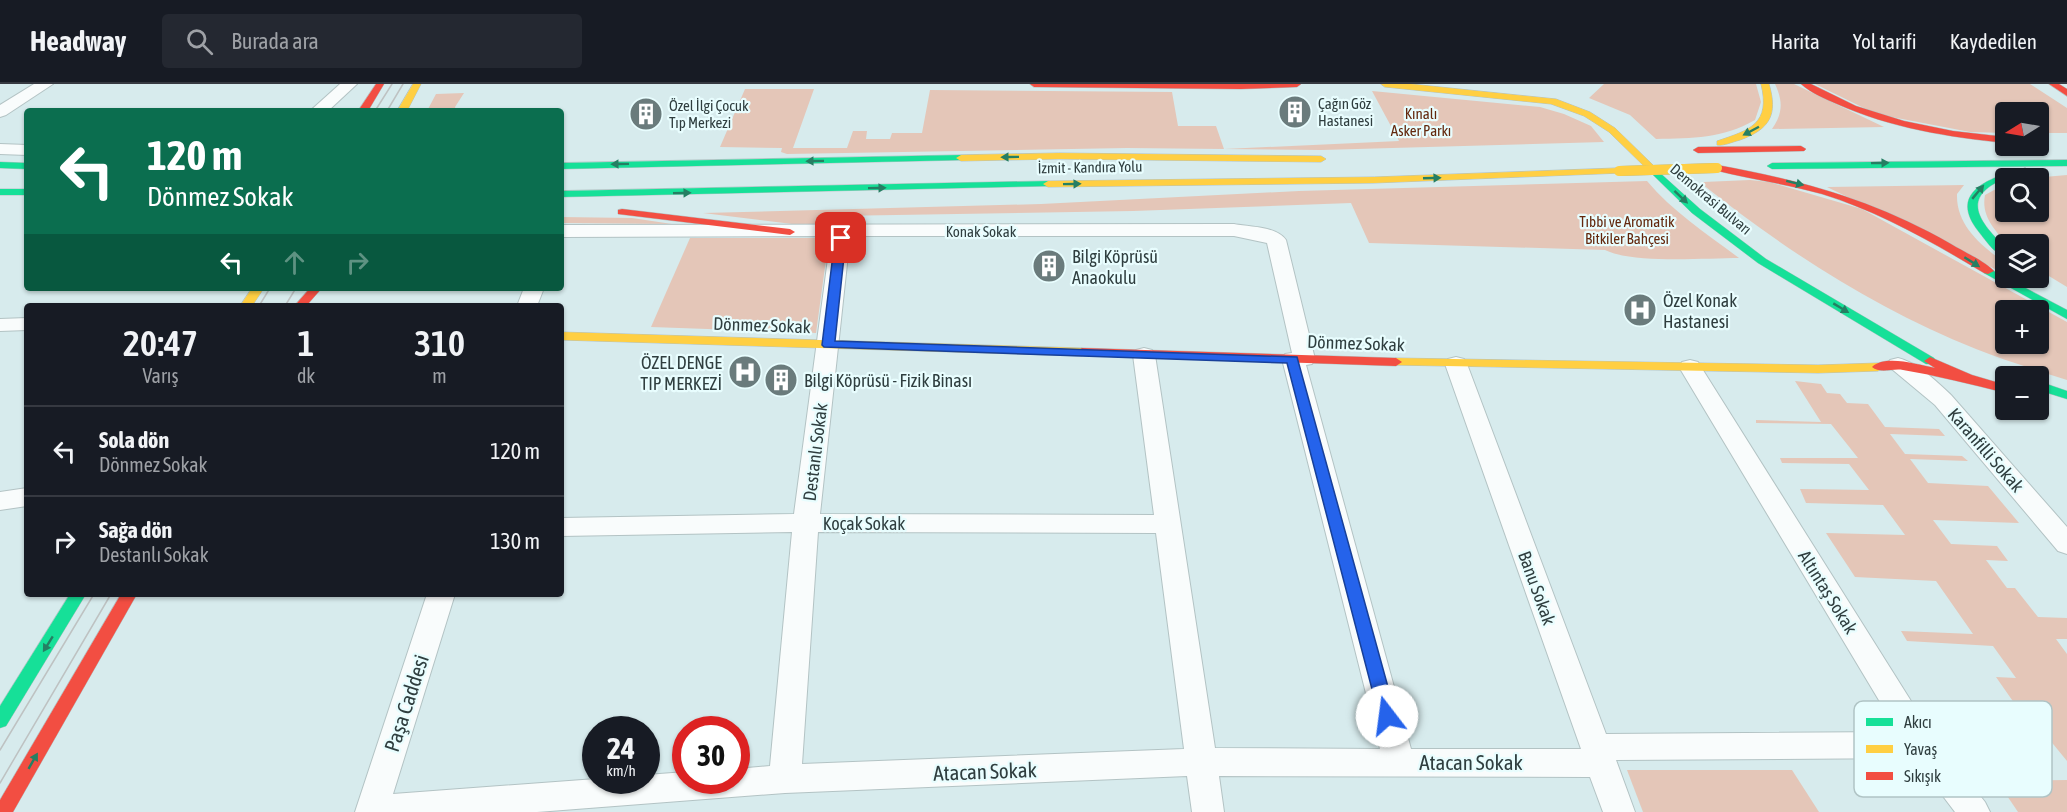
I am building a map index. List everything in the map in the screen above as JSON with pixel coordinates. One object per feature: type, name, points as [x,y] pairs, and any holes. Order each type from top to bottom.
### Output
[{"type":"main road","points":[[365,108],[380,84]]},
{"type":"main road","points":[[404,108],[417,84]]},
{"type":"main road","points":[[1034,84],[1297,84]]},
{"type":"main road","name":"Demokrasi Bulvarı","points":[[1385,84],[1544,100],[1564,104],[1587,114],[1612,130],[1682,199],[1740,245],[1873,328],[1908,360],[1995,387]]},
{"type":"main road","name":"Demokrasi Bulvarı","points":[[1451,84],[1538,91],[1592,106],[1629,128],[1705,203],[1762,247],[1807,276],[1959,359]]},
{"type":"main road","points":[[1765,84],[1771,103],[1770,114],[1761,126],[1741,137],[1693,150],[1817,148]]},
{"type":"main road","points":[[1805,84],[1835,102],[1890,123],[1947,135],[1995,139]]},
{"type":"main road","points":[[1948,147],[1995,145]]},
{"type":"main road","points":[[1612,152],[1655,151]]},
{"type":"main road","name":"İzmit - Kandıra Yolu","points":[[564,166],[1059,156],[1339,160],[1102,168],[564,177]]},
{"type":"main road","points":[[1717,168],[1954,162],[2067,163]]},
{"type":"main road","points":[[1995,245],[1981,232],[1972,218],[1971,201],[1976,190],[2004,175],[2067,163]]},
{"type":"main road","points":[[0,165],[24,166]]},
{"type":"main road","points":[[1717,168],[1813,188],[1876,210],[1913,228],[2014,288],[2067,315]]},
{"type":"main road","name":"İzmit - Kandıra Yolu","points":[[564,194],[1374,180],[1717,168]]},
{"type":"main road","points":[[0,176],[24,176]]},
{"type":"main road","points":[[1017,199],[1374,180]]},
{"type":"main road","points":[[0,192],[24,192]]},
{"type":"main road","points":[[718,208],[617,212],[790,232]]},
{"type":"main road","points":[[1873,328],[1908,360],[1968,378]]},
{"type":"main road","name":"Dönmez Sokak","points":[[564,336],[1456,364],[1846,369],[1908,360]]},
{"type":"main road","points":[[1908,360],[1938,349]]},
{"type":"main road","points":[[1991,370],[1995,371]]},
{"type":"main road","points":[[2049,389],[2067,395]]},
{"type":"main road","points":[[2049,402],[2067,408]]},
{"type":"main road","points":[[0,721],[76,597]]},
{"type":"main road","points":[[3,812],[127,597]]},
{"type":"street","points":[[0,112],[45,84]]},
{"type":"street","points":[[321,108],[349,84]]},
{"type":"street","points":[[0,149],[24,150]]},
{"type":"street","name":"Konak Sokak","points":[[564,231],[1234,231],[1265,235],[1276,240],[1298,359]]},
{"type":"street","name":"Destanlı Sokak","points":[[785,779],[806,523],[842,232]]},
{"type":"street","points":[[0,344],[14,325]]},
{"type":"street","points":[[1144,356],[1208,812]]},
{"type":"street","points":[[1298,359],[1400,762]]},
{"type":"street","name":"Karanfilli Sokak","points":[[1908,360],[1925,383],[1943,400],[2067,544]]},
{"type":"street","name":"Banu Sokak","points":[[1456,364],[1619,812]]},
{"type":"street","name":"Altıntaş Sokak","points":[[1690,367],[1895,701]]},
{"type":"street","points":[[0,501],[24,497]]},
{"type":"street","name":"Koçak Sokak","points":[[564,527],[806,523],[1168,524]]},
{"type":"street","name":"Paşa Caddesi","points":[[371,811],[440,597]]},
{"type":"street","name":"Atacan Sokak","points":[[371,811],[785,779],[1202,762],[1400,762],[1854,747]]},
{"type":"street","name":"Altıntaş Sokak","points":[[1962,797],[1974,812]]},
{"type":"green space","points":[[1604,84],[1756,84],[1761,102],[1755,120],[1731,131],[1707,136],[1656,139],[1630,115],[1589,98]]},
{"type":"green space","points":[[1775,84],[1794,84],[1884,127],[1772,129],[1781,107]]},
{"type":"green space","points":[[1815,84],[2030,84],[2067,108],[2067,133],[2049,133],[2049,102],[1995,102],[1995,133],[1970,132],[1876,114]]},
{"type":"green space","points":[[745,89],[814,89],[793,148],[847,148],[853,131],[867,131],[866,139],[890,139],[892,133],[922,133],[930,90],[1172,92],[1178,126],[1216,126],[1224,149],[1127,148],[787,154],[781,152],[782,148],[720,147]]},
{"type":"green space","name":"Kınalı Asker Parkı","points":[[1372,91],[1540,107],[1564,114],[1591,126],[1604,142],[1321,150],[1224,149],[1399,141]]},
{"type":"green space","points":[[464,93],[455,108],[429,108],[436,94]]},
{"type":"green space","points":[[2067,175],[2067,287],[2049,276],[2049,234],[1998,234],[1985,209],[1985,195],[1995,190],[1995,222],[2049,222],[2049,177]]},
{"type":"green space","points":[[1750,180],[1769,182],[1862,209],[1995,282],[1995,288],[2005,288],[2027,300],[1995,300],[1995,354],[2049,354],[2049,312],[2067,322],[2067,380],[2049,374],[2049,366],[2025,366],[2010,361],[1976,349],[1903,316],[1799,255],[1702,184],[1703,182]]},
{"type":"green space","name":"Tıbbi ve Aromatik Bitkiler Bahçesi","points":[[1647,181],[1679,213],[1739,258],[1651,259],[1605,250],[1369,243],[1351,203],[1133,211],[835,216],[833,225],[800,225],[703,213],[1041,204],[1299,191]]},
{"type":"green space","points":[[1964,185],[1957,194],[1961,216],[1972,234],[1995,255],[1995,269],[1827,187]]},
{"type":"green space","points":[[564,217],[632,218],[672,224],[564,223]]},
{"type":"green space","points":[[690,238],[829,238],[816,333],[651,327]]},
{"type":"green space","points":[[1795,381],[1821,384],[1827,393],[1840,394],[1847,403],[1868,404],[1885,427],[1939,429],[1945,436],[1890,434],[1905,454],[1962,456],[1968,461],[1910,459],[1928,483],[1988,486],[2019,523],[1933,520],[1951,544],[1997,546],[2008,561],[1986,560],[2007,588],[2015,588],[2038,617],[2067,618],[2067,639],[2056,639],[2067,654],[2067,761],[2052,743],[2052,701],[2013,701],[1996,677],[2016,678],[1993,646],[1907,641],[1901,631],[1973,634],[1936,581],[1855,577],[1826,533],[1905,535],[1883,505],[1806,503],[1800,489],[1869,490],[1849,464],[1782,463],[1780,458],[1858,458],[1831,424],[1756,423],[1756,420],[1821,422]]},
{"type":"green space","points":[[1627,770],[1792,770],[1819,812],[1643,812]]},
{"type":"green space","points":[[2052,780],[2067,780],[2067,812],[2018,812],[2008,797],[2052,797]]},
{"type":"tram line","points":[[377,108],[392,84]]},
{"type":"tram line","points":[[389,108],[403,84]]},
{"type":"tram line","points":[[261,303],[268,291]]},
{"type":"tram line","points":[[287,303],[294,291]]},
{"type":"tram line","points":[[0,750],[92,597]]},
{"type":"tram line","points":[[0,783],[109,597]]},
{"type":"traffic: fast","points":[[564,166],[961,158]]},
{"type":"traffic: fast","points":[[1772,166],[2067,163]]},
{"type":"traffic: fast","points":[[0,165],[24,166]]},
{"type":"traffic: fast","points":[[1649,166],[1696,211],[1762,261],[1930,361]]},
{"type":"traffic: fast","points":[[1995,182],[1977,193],[1972,202],[1973,213],[1979,225],[1995,244]]},
{"type":"traffic: fast","points":[[564,194],[1048,184]]},
{"type":"traffic: fast","points":[[0,192],[24,192]]},
{"type":"traffic: fast","points":[[1988,271],[2067,315]]},
{"type":"traffic: fast","points":[[2049,389],[2067,395]]},
{"type":"traffic: fast","points":[[0,721],[76,597]]},
{"type":"traffic: slow","points":[[404,108],[417,84]]},
{"type":"traffic: slow","points":[[1385,84],[1553,101],[1587,114],[1612,130],[1649,166]]},
{"type":"traffic: slow","points":[[1720,143],[1753,130],[1766,118],[1769,98],[1765,84]]},
{"type":"traffic: slow","points":[[961,158],[1059,156],[1321,159]]},
{"type":"traffic: slow","points":[[1619,171],[1717,168]]},
{"type":"traffic: slow","points":[[1048,184],[1374,180],[1619,171]]},
{"type":"traffic: slow","points":[[248,303],[256,291]]},
{"type":"traffic: slow","points":[[564,336],[1082,352]]},
{"type":"traffic: slow","points":[[1396,362],[1818,369],[1878,367]]},
{"type":"traffic: jam","points":[[365,108],[380,84]]},
{"type":"traffic: jam","points":[[1034,84],[1241,86],[1297,84]]},
{"type":"traffic: jam","points":[[1805,84],[1829,97],[1877,117],[1953,134],[1995,139]]},
{"type":"traffic: jam","points":[[2053,84],[2067,93]]},
{"type":"traffic: jam","points":[[1698,150],[1801,149]]},
{"type":"traffic: jam","points":[[1717,168],[1809,187],[1845,198],[1911,227],[1988,271]]},
{"type":"traffic: jam","points":[[622,212],[790,232]]},
{"type":"traffic: jam","points":[[303,303],[313,291]]},
{"type":"traffic: jam","points":[[1082,352],[1396,362]]},
{"type":"traffic: jam","points":[[1930,361],[1968,378],[1995,386]]},
{"type":"traffic: jam","points":[[1878,367],[1898,365],[1968,378]]},
{"type":"traffic: jam","points":[[3,812],[127,597]]},
{"type":"place","name":"Çağın Göz Hastanesi","points":[[1295,112]]},
{"type":"place","name":"Özel İlgi Çocuk Tıp Merkezi","points":[[646,114]]},
{"type":"place","name":"Bilgi Köprüsü Anaokulu","points":[[1049,266]]},
{"type":"place","name":"Özel Konak Hastanesi","points":[[1640,310]]},
{"type":"place","name":"ÖZEL DENGE TIP MERKEZİ","points":[[745,372]]},
{"type":"place","name":"Bilgi Köprüsü - Fizik Binası","points":[[781,380]]},
{"type":"route","points":[[841,238],[828,345],[1293,359],[1387,716]]}]
